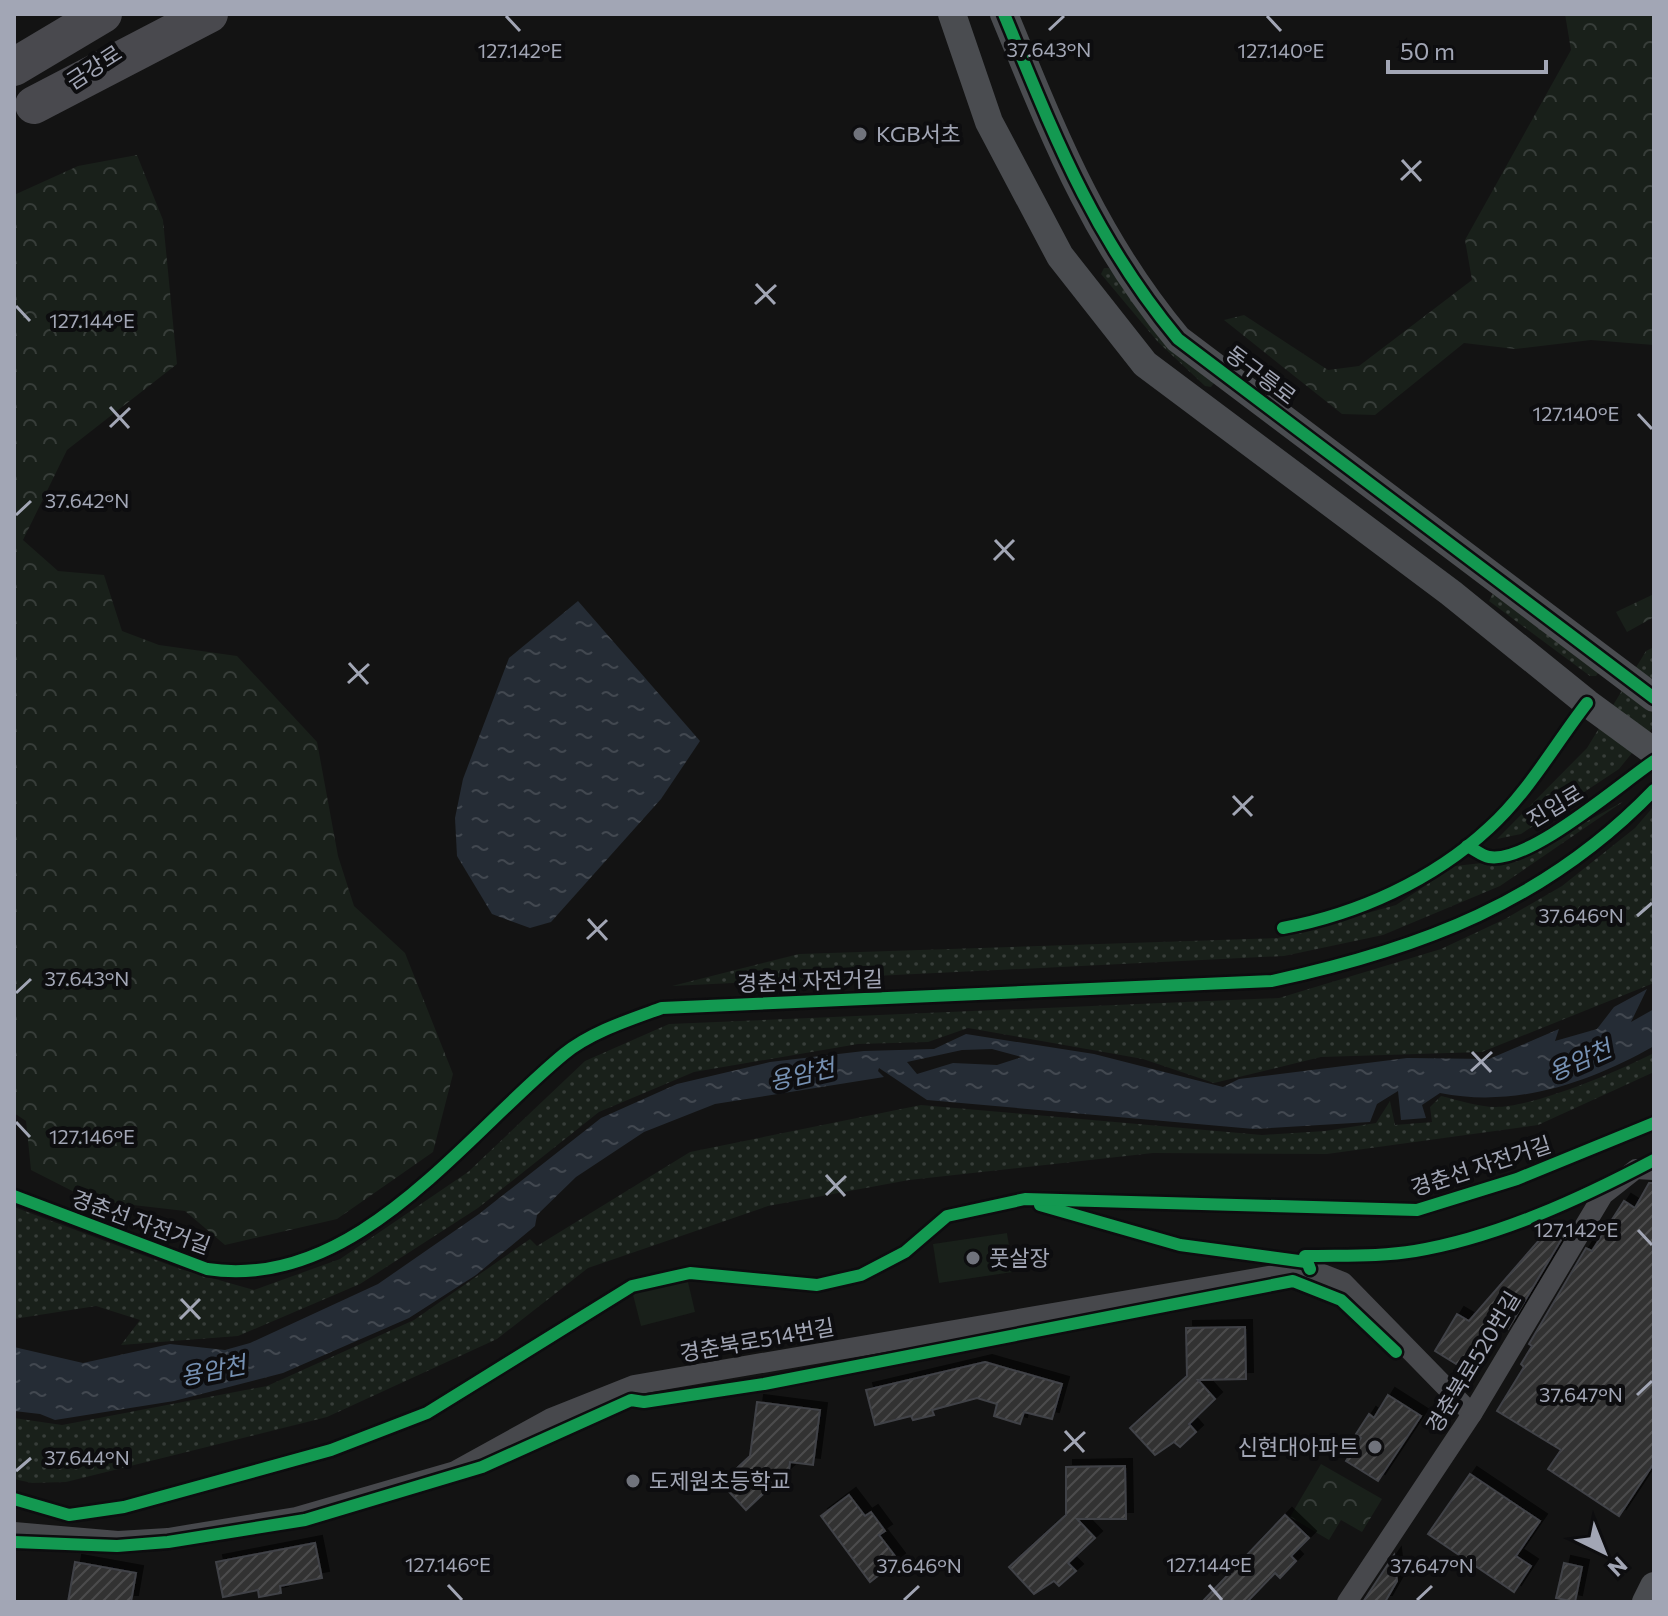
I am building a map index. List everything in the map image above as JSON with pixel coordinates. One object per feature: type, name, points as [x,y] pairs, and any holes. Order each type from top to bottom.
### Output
[{"type":"highway","name":"금강로","points":[[14,67],[103,14]]},
{"type":"highway","name":"금강로","points":[[24,109],[170,14]]},
{"type":"highway","points":[[24,109],[209,14]]},
{"type":"street","points":[[952,14],[989,122],[1060,256],[1145,364],[1451,593],[1587,703],[1654,752]]},
{"type":"street","name":"동구릉로","points":[[1004,14],[1063,156],[1101,232],[1143,297],[1178,339],[1654,698]]},
{"type":"street","name":"경춘북로520번길","points":[[1347,1602],[1472,1414],[1603,1195],[1636,1169],[1654,1170]]},
{"type":"street","name":"경춘북로514번길","points":[[14,1532],[143,1539],[296,1517],[455,1471],[551,1418],[634,1385],[1310,1269],[1343,1282],[1472,1414]]},
{"type":"street","points":[[1646,1602],[1654,1586]]},
{"type":"green space","points":[[1565,14],[1654,14],[1654,345],[1591,340],[1515,349],[1464,343],[1375,415],[1342,414],[1224,320],[1244,315],[1328,370],[1359,366],[1472,280],[1465,240],[1571,50]]},
{"type":"green space","points":[[137,155],[163,220],[177,364],[67,450],[23,540],[58,571],[104,575],[122,631],[159,645],[237,656],[317,742],[338,856],[354,906],[405,953],[453,1074],[433,1152],[337,1219],[225,1245],[185,1211],[90,1200],[31,1170],[26,1121],[14,1113],[14,195],[78,166]]},
{"type":"green space","points":[[1104,268],[1109,268],[1137,304],[1214,383],[1211,387],[1205,386],[1158,342],[1101,274]]},
{"type":"green space","points":[[1493,593],[1599,672],[1596,676],[1590,676],[1489,601]]},
{"type":"green space","points":[[1654,594],[1654,617],[1627,632],[1616,612]]},
{"type":"green space","points":[[1654,647],[1654,726],[1619,769],[1521,834],[1497,839],[1587,748],[1646,651]]},
{"type":"green space","points":[[1624,801],[1500,886],[1383,935],[1284,956],[672,986],[799,954],[1278,938],[1396,905],[1455,866],[1518,859]]},
{"type":"green space","points":[[1654,806],[1654,983],[1482,1052],[1321,1057],[1214,1083],[1143,1059],[968,1028],[928,1042],[858,1044],[694,1072],[599,1112],[478,1208],[360,1284],[238,1336],[121,1345],[140,1320],[96,1306],[14,1319],[14,1207],[180,1269],[254,1290],[340,1259],[468,1172],[585,1061],[669,1024],[1279,998],[1441,949],[1505,919],[1562,886],[1635,828]]},
{"type":"green space","points":[[1654,1053],[1654,1072],[1538,1125],[1327,1154],[1153,1153],[909,1180],[768,1206],[588,1268],[497,1339],[327,1417],[66,1482],[32,1483],[14,1479],[14,1418],[62,1425],[267,1386],[414,1320],[530,1239],[537,1246],[690,1152],[921,1105],[1262,1135],[1325,1131],[1376,1123],[1390,1101],[1395,1125],[1432,1122],[1430,1107],[1441,1096],[1496,1107],[1532,1101],[1576,1087]]},
{"type":"green space","name":"풋살장","points":[[1007,1233],[1013,1272],[939,1283],[933,1244]]},
{"type":"green space","points":[[685,1269],[695,1312],[641,1326],[630,1283]]},
{"type":"green space","points":[[1321,1464],[1382,1499],[1362,1532],[1341,1520],[1329,1540],[1290,1517]]},
{"type":"water","points":[[578,601],[700,741],[661,799],[551,922],[530,928],[492,914],[457,856],[455,818],[463,779],[509,658]]},
{"type":"water","name":"용암천","points":[[1647,989],[1631,1022],[1654,1009],[1654,1046],[1604,1071],[1551,1089],[1496,1097],[1440,1093],[1422,1105],[1426,1118],[1401,1120],[1398,1091],[1377,1104],[1370,1122],[1254,1129],[927,1100],[879,1068],[884,1077],[715,1104],[644,1132],[576,1177],[537,1215],[535,1226],[476,1275],[409,1318],[283,1373],[174,1401],[55,1420],[40,1414],[14,1411],[14,1347],[83,1363],[170,1344],[225,1350],[250,1343],[378,1284],[479,1214],[601,1118],[677,1084],[770,1062],[864,1051],[934,1049],[966,1034],[1094,1054],[1223,1087],[1239,1079],[1407,1058],[1489,1059],[1559,1029],[1555,1041],[1597,1029],[1614,1007]],"holes":[[[992,1049],[1022,1057],[997,1065],[953,1063],[917,1074],[907,1062],[962,1050]]]},
{"type":"building","points":[[1649,1183],[1654,1183],[1654,1463],[1619,1516],[1548,1469],[1561,1450],[1497,1411],[1524,1367],[1521,1364],[1532,1346],[1529,1344],[1586,1248],[1592,1251],[1624,1201],[1635,1208]]},
{"type":"building","points":[[1564,1235],[1508,1329],[1500,1325],[1471,1373],[1435,1351],[1457,1314],[1469,1321],[1541,1238]]},
{"type":"building","points":[[1245,1327],[1246,1379],[1198,1380],[1215,1399],[1189,1424],[1196,1432],[1180,1447],[1174,1442],[1155,1455],[1130,1428],[1187,1376],[1186,1328]]},
{"type":"building","points":[[985,1362],[1062,1384],[1052,1419],[1024,1412],[1020,1424],[994,1416],[997,1404],[977,1398],[932,1410],[934,1415],[913,1420],[911,1416],[875,1425],[866,1390]]},
{"type":"building","name":"신현대아파트","points":[[1388,1395],[1421,1416],[1378,1481],[1346,1461],[1361,1438],[1356,1434],[1369,1414],[1374,1418]]},
{"type":"building","points":[[757,1402],[820,1410],[813,1465],[790,1462],[789,1470],[746,1510],[721,1483],[750,1456]]},
{"type":"building","points":[[1125,1466],[1126,1519],[1077,1519],[1095,1538],[1068,1563],[1076,1571],[1059,1586],[1054,1581],[1034,1594],[1009,1567],[1066,1515],[1066,1467]]},
{"type":"building","points":[[1470,1474],[1540,1521],[1516,1556],[1531,1566],[1514,1592],[1428,1534]]},
{"type":"building","points":[[849,1495],[865,1516],[871,1512],[885,1531],[879,1535],[898,1560],[870,1582],[821,1516]]},
{"type":"building","points":[[1285,1515],[1309,1538],[1291,1556],[1296,1561],[1280,1578],[1275,1573],[1247,1602],[1202,1602]]},
{"type":"building","points":[[315,1543],[322,1578],[280,1586],[281,1593],[259,1597],[258,1590],[223,1597],[216,1562]]},
{"type":"building","points":[[1394,1555],[1397,1581],[1385,1602],[1363,1602]]},
{"type":"building","points":[[75,1562],[136,1573],[131,1602],[68,1602]]},
{"type":"building","points":[[1564,1563],[1582,1567],[1575,1602],[1556,1598]]},
{"type":"cycle path","points":[[1004,14],[1078,184],[1122,262],[1178,339],[1654,698]]},
{"type":"cycle path","name":"진입로","points":[[1283,928],[1366,904],[1419,879],[1467,847],[1516,799],[1587,703]]},
{"type":"cycle path","name":"진입로","points":[[1467,846],[1489,857],[1506,856],[1527,848],[1574,820],[1654,761]]},
{"type":"cycle path","name":"경춘선 자전거길","points":[[14,1196],[207,1269],[260,1270],[311,1257],[358,1233],[403,1201],[445,1165],[564,1054],[598,1033],[662,1008],[1272,981],[1379,953],[1478,916],[1570,863],[1613,829],[1654,790]]},
{"type":"cycle path","name":"경춘선 자전거길","points":[[14,1499],[69,1515],[124,1507],[331,1450],[427,1413],[632,1286],[690,1273],[817,1285],[861,1275],[905,1252],[947,1216],[1025,1199],[1417,1210],[1517,1179],[1654,1123]]},
{"type":"cycle path","points":[[1310,1269],[1305,1256],[1402,1253],[1477,1236],[1538,1215],[1654,1160]]},
{"type":"cycle path","points":[[1040,1205],[1180,1245],[1306,1262]]},
{"type":"cycle path","points":[[14,1542],[117,1546],[168,1542],[305,1520],[482,1467],[631,1400],[644,1402],[764,1384],[1293,1281],[1341,1300],[1396,1352]]},
{"type":"place","name":"KGB서초","points":[[860,134]]},
{"type":"place","name":"풋살장","points":[[973,1258]]},
{"type":"place","name":"신현대아파트","points":[[1375,1447]]},
{"type":"place","name":"도제원초등학교","points":[[633,1481]]}]
